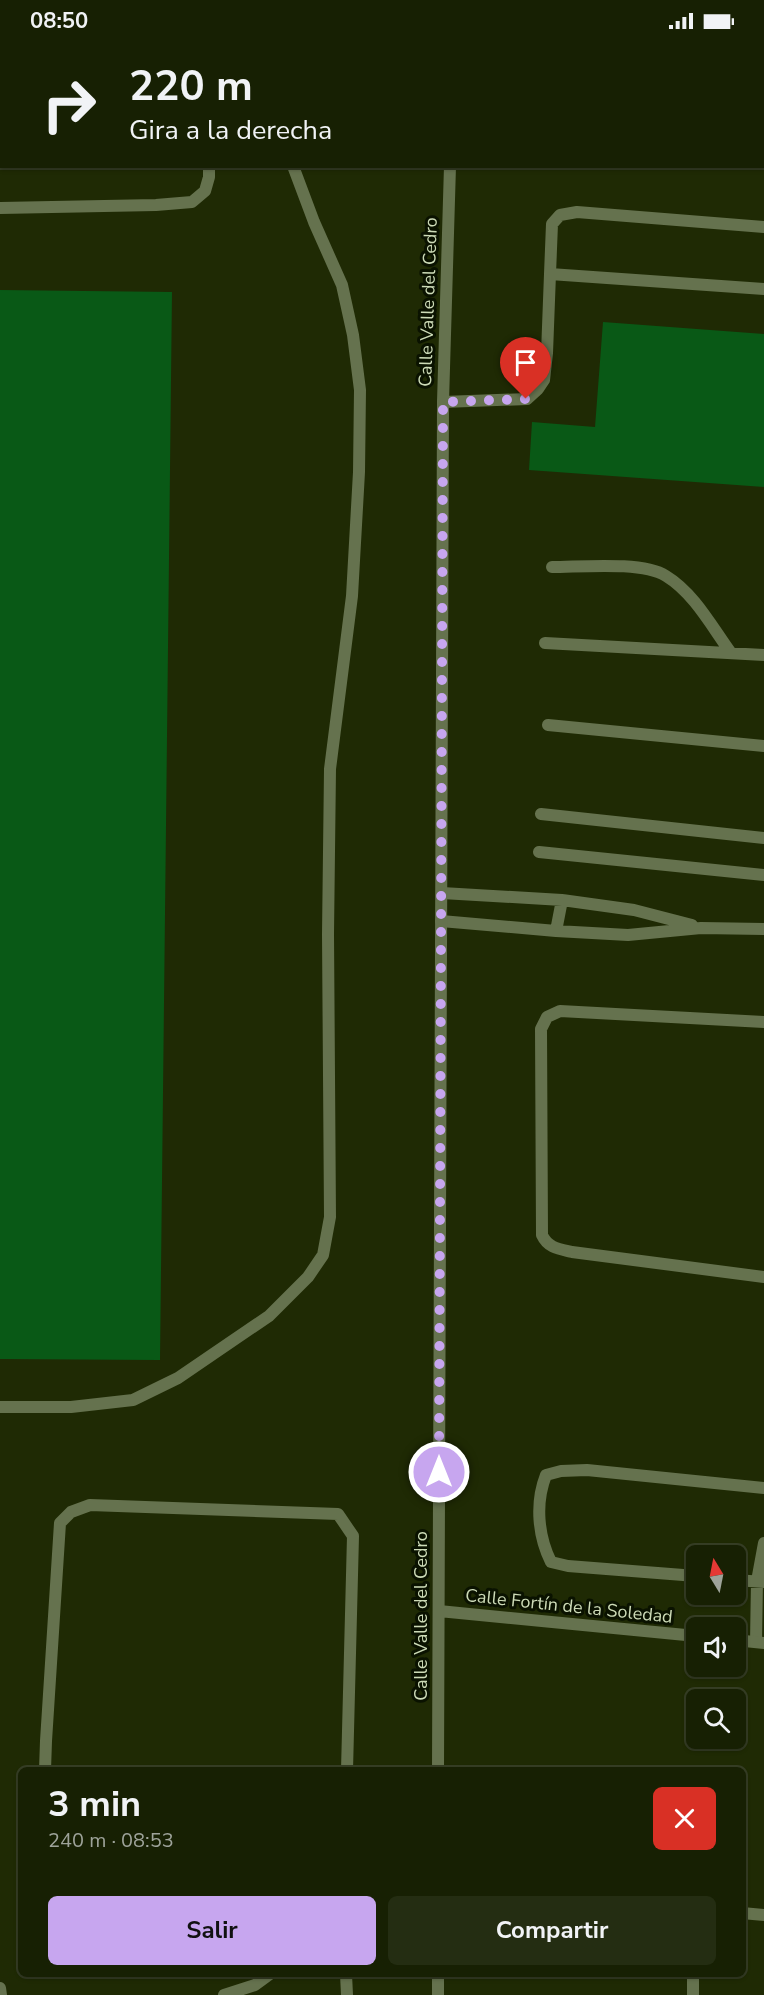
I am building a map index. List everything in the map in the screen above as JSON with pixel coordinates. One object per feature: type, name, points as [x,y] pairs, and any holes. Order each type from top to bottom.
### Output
[{"type":"street","points":[[0,208],[156,205],[192,202],[206,191],[209,168]]},
{"type":"street","points":[[0,1407],[71,1407],[133,1400],[178,1378],[269,1316],[308,1277],[323,1255],[330,1217],[328,934],[330,769],[352,596],[359,472],[360,390],[353,335],[342,285],[314,222],[294,168]]},
{"type":"street","name":"Calle Valle del Cedro","points":[[438,1767],[443,402],[450,168]]},
{"type":"street","points":[[443,402],[526,399],[538,389],[544,380],[552,224],[560,215],[577,212],[764,227]]},
{"type":"street","points":[[550,274],[764,289]]},
{"type":"street","points":[[552,567],[634,567],[665,575],[688,594],[731,653]]},
{"type":"street","points":[[545,643],[764,655]]},
{"type":"street","points":[[548,725],[764,746]]},
{"type":"street","points":[[542,814],[764,838]]},
{"type":"street","points":[[539,852],[764,875]]},
{"type":"street","points":[[442,892],[562,900],[634,910],[701,928]]},
{"type":"street","points":[[556,931],[562,900]]},
{"type":"street","points":[[441,921],[628,935],[701,928],[764,929]]},
{"type":"street","points":[[764,1022],[560,1011],[547,1017],[541,1029],[543,1235],[546,1243],[554,1248],[572,1252],[764,1277]]},
{"type":"street","points":[[686,1575],[568,1566],[551,1562],[543,1546],[539,1515],[542,1486],[546,1475],[561,1471],[587,1470],[764,1488]]},
{"type":"street","points":[[45,1767],[60,1523],[71,1512],[90,1505],[338,1514],[353,1536],[347,1767]]},
{"type":"street","points":[[760,1642],[764,1543]]},
{"type":"street","points":[[746,1581],[761,1582]]},
{"type":"street","name":"Calle Fortín de la Soledad","points":[[439,1611],[686,1635]]},
{"type":"street","points":[[746,1913],[764,1915]]},
{"type":"street","points":[[224,1995],[255,1985],[266,1977]]},
{"type":"street","points":[[346,1977],[347,1995]]},
{"type":"street","points":[[438,1977],[438,1995]]},
{"type":"street","points":[[693,1977],[693,1995]]},
{"type":"street","points":[[0,1988],[1,1995]]},
{"type":"building","points":[[0,290],[172,292],[160,1360],[0,1359]]},
{"type":"building","points":[[603,322],[764,334],[764,487],[529,470],[532,422],[595,427]]},
{"type":"route","points":[[439,1472],[443,402],[526,399]]}]
